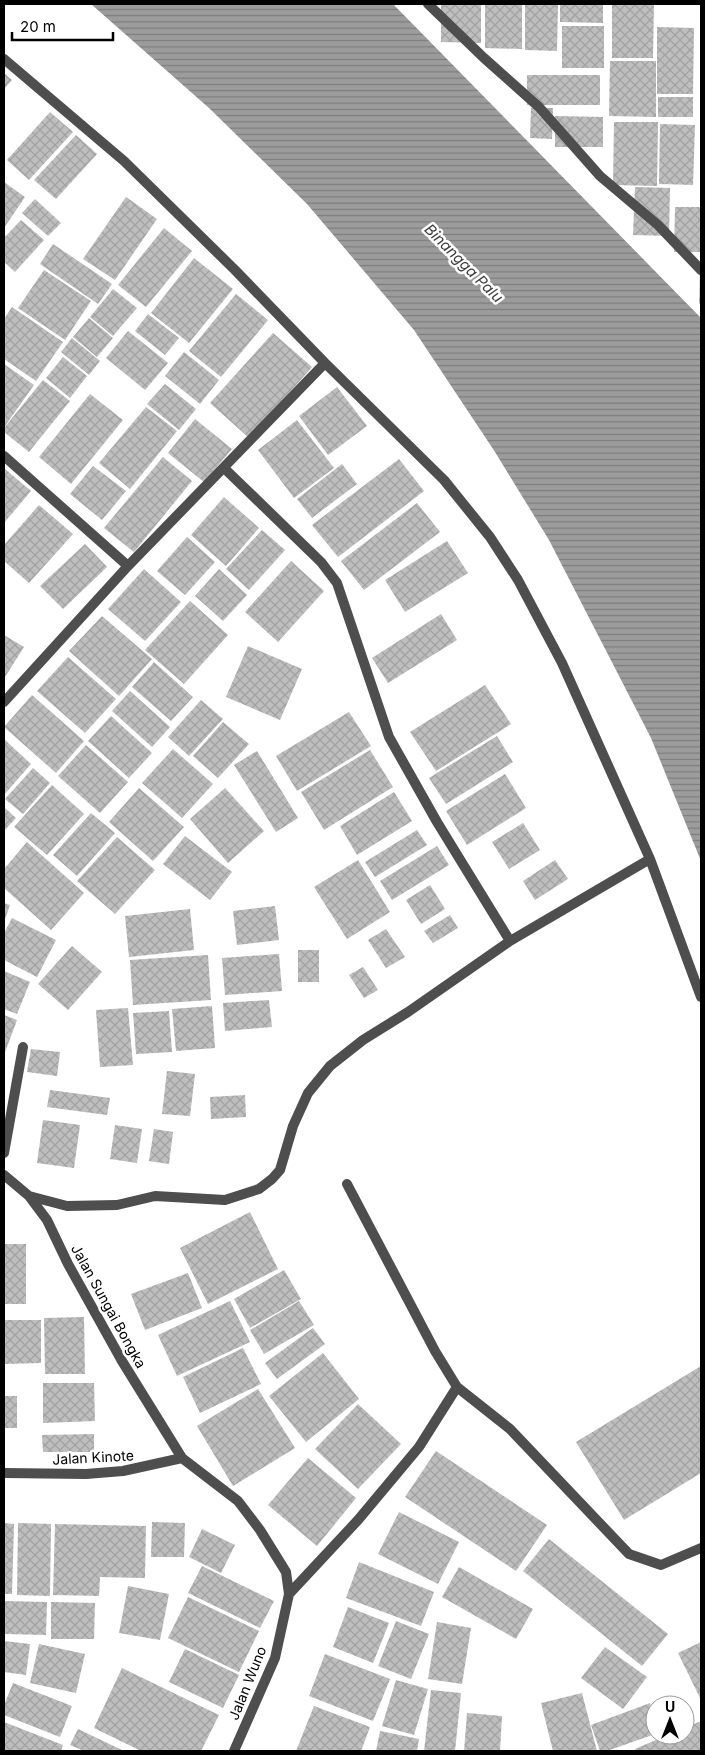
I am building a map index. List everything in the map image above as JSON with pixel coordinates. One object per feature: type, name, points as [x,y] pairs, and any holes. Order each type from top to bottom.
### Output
[{"type":"street","points":[[428,4],[539,107],[600,176],[658,225],[701,270]]},
{"type":"street","points":[[4,59],[124,161],[235,270],[325,363],[444,480],[490,537],[518,580],[562,663],[650,859],[701,997]]},
{"type":"street","points":[[4,702],[128,566],[325,363]]},
{"type":"street","points":[[4,456],[128,566]]},
{"type":"street","points":[[224,468],[322,562],[337,583],[389,737],[437,822],[510,941]]},
{"type":"street","points":[[29,1196],[67,1206],[117,1205],[155,1196],[225,1200],[259,1189],[280,1170],[293,1126],[308,1094],[330,1066],[363,1040],[408,1012],[510,941],[650,859]]},
{"type":"street","points":[[4,1153],[23,1047]]},
{"type":"street","name":"Jalan Sungai Bongka","points":[[4,1175],[29,1196],[47,1220],[68,1264],[122,1361],[182,1458]]},
{"type":"street","points":[[347,1184],[430,1343],[457,1387],[510,1429],[629,1554],[661,1565],[701,1548]]},
{"type":"street","points":[[289,1594],[358,1520],[419,1447],[457,1387]]},
{"type":"street","name":"Jalan Kinote","points":[[4,1473],[86,1474],[123,1471],[182,1458]]},
{"type":"street","name":"Jalan Wuno","points":[[182,1458],[238,1501],[260,1530],[286,1572],[289,1594],[274,1658],[234,1751]]},
{"type":"water","name":"Binangga Palu","points":[[91,4],[393,4],[701,318],[701,861],[651,738],[549,540],[495,452],[414,330],[307,204],[209,108]]},
{"type":"building","points":[[441,4],[481,4],[481,43],[441,42]]},
{"type":"building","points":[[485,4],[522,4],[522,49],[485,48]]},
{"type":"building","points":[[525,4],[558,4],[557,51],[525,50]]},
{"type":"building","points":[[560,4],[603,4],[603,23],[560,22]]},
{"type":"building","points":[[612,4],[654,4],[653,58],[612,58]]},
{"type":"building","points":[[562,26],[604,26],[604,68],[562,68]]},
{"type":"building","points":[[657,27],[694,28],[693,94],[657,94]]},
{"type":"building","points":[[610,61],[656,61],[656,117],[609,116]]},
{"type":"building","points":[[4,73],[12,80],[4,89]]},
{"type":"building","points":[[527,75],[600,75],[600,105],[527,105]]},
{"type":"building","points":[[658,97],[693,97],[693,117],[658,117]]},
{"type":"building","points":[[531,108],[553,108],[552,139],[530,138]]},
{"type":"building","points":[[50,112],[73,132],[29,180],[7,160]]},
{"type":"building","points":[[555,116],[603,117],[603,147],[555,147]]},
{"type":"building","points":[[614,122],[658,122],[657,186],[613,185]]},
{"type":"building","points":[[660,124],[695,125],[693,185],[659,184]]},
{"type":"building","points":[[76,135],[97,154],[56,199],[34,180]]},
{"type":"building","points":[[4,182],[25,197],[4,228]]},
{"type":"building","points":[[635,187],[670,188],[669,236],[633,235]]},
{"type":"building","points":[[126,197],[157,219],[115,280],[83,259]]},
{"type":"building","points":[[35,199],[61,223],[48,236],[22,213]]},
{"type":"building","points":[[675,207],[701,207],[701,252],[674,252]]},
{"type":"building","points":[[21,220],[44,240],[15,272],[4,262],[4,238]]},
{"type":"building","points":[[164,228],[192,251],[146,307],[118,285]]},
{"type":"building","points":[[53,244],[112,284],[98,304],[40,264]]},
{"type":"building","points":[[194,258],[233,289],[189,343],[151,313]]},
{"type":"building","points":[[700,267],[701,304],[699,304]]},
{"type":"building","points":[[44,270],[91,301],[65,340],[18,308]]},
{"type":"building","points":[[113,289],[137,308],[113,336],[90,317]]},
{"type":"building","points":[[236,294],[268,320],[221,377],[189,351]]},
{"type":"building","points":[[12,307],[63,342],[36,381],[4,359],[4,319]]},
{"type":"building","points":[[148,314],[179,338],[165,355],[135,331]]},
{"type":"building","points":[[89,318],[113,338],[97,357],[73,337]]},
{"type":"building","points":[[128,331],[168,363],[145,390],[106,358]]},
{"type":"building","points":[[273,333],[312,367],[249,438],[210,403]]},
{"type":"building","points":[[72,338],[100,361],[89,375],[61,352]]},
{"type":"building","points":[[184,352],[219,380],[200,404],[165,376]]},
{"type":"building","points":[[63,357],[87,376],[70,398],[46,378]]},
{"type":"building","points":[[4,364],[34,385],[5,426],[4,426]]},
{"type":"building","points":[[43,380],[70,401],[29,452],[4,432],[4,428]]},
{"type":"building","points":[[165,384],[196,409],[179,430],[147,404]]},
{"type":"building","points":[[337,387],[367,426],[328,455],[299,416]]},
{"type":"building","points":[[90,394],[123,420],[71,484],[39,457]]},
{"type":"building","points":[[146,407],[177,431],[130,489],[99,463]]},
{"type":"building","points":[[195,419],[232,449],[204,482],[168,453]]},
{"type":"building","points":[[297,420],[334,468],[294,498],[258,450]]},
{"type":"building","points":[[163,457],[192,481],[134,552],[104,528]]},
{"type":"building","points":[[399,459],[424,491],[338,557],[312,525]]},
{"type":"building","points":[[342,464],[357,484],[312,518],[297,499]]},
{"type":"building","points":[[93,466],[126,491],[102,520],[70,494]]},
{"type":"building","points":[[4,468],[31,491],[4,523]]},
{"type":"building","points":[[224,497],[259,528],[226,566],[191,535]]},
{"type":"building","points":[[417,503],[440,532],[364,590],[341,561]]},
{"type":"building","points":[[39,505],[73,534],[29,583],[4,561],[4,545]]},
{"type":"building","points":[[262,530],[285,550],[249,590],[226,569]]},
{"type":"building","points":[[187,537],[215,562],[185,595],[157,571]]},
{"type":"building","points":[[447,541],[468,573],[405,612],[385,580]]},
{"type":"building","points":[[85,544],[107,567],[63,609],[40,586]]},
{"type":"building","points":[[291,561],[324,591],[278,642],[245,612]]},
{"type":"building","points":[[144,569],[181,602],[145,641],[108,609]]},
{"type":"building","points":[[219,569],[247,595],[223,621],[195,596]]},
{"type":"building","points":[[190,601],[228,635],[184,684],[145,650]]},
{"type":"building","points":[[441,614],[457,640],[388,683],[372,658]]},
{"type":"building","points":[[102,616],[152,659],[119,696],[69,651]]},
{"type":"building","points":[[4,635],[24,647],[5,677],[4,676]]},
{"type":"building","points":[[248,646],[302,669],[280,720],[226,697]]},
{"type":"building","points":[[68,657],[116,699],[85,733],[37,691]]},
{"type":"building","points":[[154,662],[193,697],[171,721],[132,687]]},
{"type":"building","points":[[485,685],[511,724],[436,771],[410,732]]},
{"type":"building","points":[[130,691],[170,727],[152,747],[112,711]]},
{"type":"building","points":[[32,695],[84,741],[56,773],[4,727]]},
{"type":"building","points":[[201,700],[223,719],[189,756],[168,737]]},
{"type":"building","points":[[349,712],[371,746],[297,791],[276,756]]},
{"type":"building","points":[[111,716],[152,753],[129,778],[88,741]]},
{"type":"building","points":[[223,722],[249,744],[218,778],[193,756]]},
{"type":"building","points":[[497,736],[513,762],[446,804],[429,778]]},
{"type":"building","points":[[5,740],[31,764],[4,795],[4,742]]},
{"type":"building","points":[[86,745],[128,782],[100,813],[58,776]]},
{"type":"building","points":[[173,749],[213,784],[182,818],[142,783]]},
{"type":"building","points":[[370,750],[393,787],[324,830],[301,792]]},
{"type":"building","points":[[257,751],[298,818],[276,832],[234,765]]},
{"type":"building","points":[[33,768],[50,783],[23,814],[5,799]]},
{"type":"building","points":[[505,774],[526,808],[467,845],[446,811]]},
{"type":"building","points":[[52,785],[84,814],[47,855],[14,827]]},
{"type":"building","points":[[139,788],[184,827],[153,861],[109,822]]},
{"type":"building","points":[[225,788],[264,831],[228,863],[190,819]]},
{"type":"building","points":[[394,792],[412,821],[357,855],[340,826]]},
{"type":"building","points":[[4,807],[16,818],[4,831]]},
{"type":"building","points":[[91,813],[115,833],[77,876],[53,855]]},
{"type":"building","points":[[523,823],[540,850],[509,869],[492,842]]},
{"type":"building","points":[[417,830],[427,845],[375,877],[365,862]]},
{"type":"building","points":[[185,836],[232,872],[210,900],[163,864]]},
{"type":"building","points":[[117,837],[155,870],[115,914],[77,881]]},
{"type":"building","points":[[27,842],[84,893],[51,930],[4,888],[4,869]]},
{"type":"building","points":[[437,846],[449,865],[392,900],[380,881]]},
{"type":"building","points":[[358,860],[390,912],[347,939],[314,887]]},
{"type":"building","points":[[555,860],[568,879],[535,900],[523,881]]},
{"type":"building","points":[[430,885],[445,909],[421,924],[406,900]]},
{"type":"building","points":[[4,903],[10,905],[4,922]]},
{"type":"building","points":[[275,906],[279,940],[237,945],[233,911]]},
{"type":"building","points":[[190,909],[194,950],[129,957],[125,916]]},
{"type":"building","points":[[450,915],[458,928],[433,943],[424,931]]},
{"type":"building","points":[[12,918],[56,940],[37,977],[4,960],[4,933]]},
{"type":"building","points":[[386,929],[405,957],[386,968],[368,940]]},
{"type":"building","points":[[72,946],[102,972],[68,1010],[38,984]]},
{"type":"building","points":[[298,950],[319,950],[319,982],[298,982]]},
{"type":"building","points":[[279,954],[282,991],[225,995],[222,958]]},
{"type":"building","points":[[208,955],[211,1000],[133,1005],[130,960]]},
{"type":"building","points":[[363,967],[378,990],[364,998],[349,975]]},
{"type":"building","points":[[4,971],[30,982],[17,1014],[4,1009]]},
{"type":"building","points":[[269,1000],[272,1027],[225,1031],[223,1003]]},
{"type":"building","points":[[212,1006],[215,1048],[176,1051],[172,1009]]},
{"type":"building","points":[[128,1008],[133,1065],[100,1067],[96,1010]]},
{"type":"building","points":[[169,1011],[172,1052],[136,1054],[133,1013]]},
{"type":"building","points":[[4,1015],[17,1020],[4,1055]]},
{"type":"building","points":[[31,1049],[60,1052],[57,1076],[27,1072]]},
{"type":"building","points":[[167,1071],[195,1074],[190,1116],[162,1114]]},
{"type":"building","points":[[50,1090],[110,1098],[107,1115],[47,1107]]},
{"type":"building","points":[[245,1095],[246,1117],[211,1119],[210,1097]]},
{"type":"building","points":[[43,1120],[80,1125],[74,1168],[37,1163]]},
{"type":"building","points":[[115,1125],[142,1129],[137,1163],[110,1159]]},
{"type":"building","points":[[154,1129],[173,1132],[169,1164],[149,1161]]},
{"type":"building","points":[[250,1212],[278,1269],[208,1304],[180,1248]]},
{"type":"building","points":[[4,1244],[26,1244],[26,1304],[4,1304]]},
{"type":"building","points":[[284,1270],[301,1299],[250,1328],[234,1299]]},
{"type":"building","points":[[188,1273],[202,1308],[145,1330],[131,1294]]},
{"type":"building","points":[[230,1301],[250,1342],[177,1376],[158,1335]]},
{"type":"building","points":[[299,1301],[314,1325],[264,1354],[250,1330]]},
{"type":"building","points":[[84,1317],[85,1374],[45,1374],[44,1318]]},
{"type":"building","points":[[4,1320],[41,1320],[41,1363],[4,1364]]},
{"type":"building","points":[[313,1328],[325,1344],[277,1379],[265,1363]]},
{"type":"building","points":[[243,1348],[261,1384],[200,1413],[183,1377]]},
{"type":"building","points":[[323,1353],[359,1399],[306,1442],[269,1396]]},
{"type":"building","points":[[701,1366],[701,1473],[624,1520],[576,1442]]},
{"type":"building","points":[[43,1383],[94,1383],[95,1421],[43,1423]]},
{"type":"building","points":[[258,1389],[295,1448],[233,1486],[197,1426]]},
{"type":"building","points":[[4,1396],[17,1396],[17,1428],[4,1428]]},
{"type":"building","points":[[358,1404],[401,1444],[358,1489],[315,1449]]},
{"type":"building","points":[[94,1434],[94,1452],[43,1452],[42,1435]]},
{"type":"building","points":[[436,1451],[547,1525],[516,1571],[405,1497]]},
{"type":"building","points":[[308,1458],[356,1498],[317,1546],[268,1505]]},
{"type":"building","points":[[399,1512],[459,1542],[438,1584],[378,1554]]},
{"type":"building","points":[[152,1522],[185,1523],[184,1557],[151,1557]]},
{"type":"building","points":[[4,1523],[14,1524],[12,1594],[4,1594]]},
{"type":"building","points":[[18,1523],[51,1524],[50,1596],[17,1595]]},
{"type":"building","points":[[55,1524],[146,1526],[145,1578],[100,1577],[99,1596],[53,1595]]},
{"type":"building","points":[[202,1529],[235,1545],[221,1573],[189,1557]]},
{"type":"building","points":[[549,1539],[668,1634],[642,1666],[523,1571]]},
{"type":"building","points":[[359,1562],[434,1592],[421,1626],[346,1598]]},
{"type":"building","points":[[202,1566],[274,1601],[260,1628],[188,1593]]},
{"type":"building","points":[[459,1567],[533,1609],[516,1639],[442,1597]]},
{"type":"building","points":[[128,1586],[169,1594],[160,1640],[119,1633]]},
{"type":"building","points":[[188,1597],[259,1631],[239,1672],[168,1638]]},
{"type":"building","points":[[4,1601],[47,1602],[46,1635],[4,1634]]},
{"type":"building","points":[[51,1602],[95,1603],[94,1639],[51,1639]]},
{"type":"building","points":[[348,1607],[389,1623],[373,1663],[333,1647]]},
{"type":"building","points":[[396,1621],[429,1634],[411,1679],[378,1666]]},
{"type":"building","points":[[437,1622],[471,1628],[462,1684],[428,1679]]},
{"type":"building","points":[[4,1641],[30,1644],[26,1675],[4,1672]]},
{"type":"building","points":[[701,1642],[701,1700],[678,1653]]},
{"type":"building","points":[[39,1644],[85,1654],[76,1693],[30,1683]]},
{"type":"building","points":[[605,1647],[647,1677],[623,1709],[581,1678]]},
{"type":"building","points":[[185,1649],[239,1675],[223,1708],[169,1682]]},
{"type":"building","points":[[325,1654],[390,1679],[373,1721],[309,1696]]},
{"type":"building","points":[[122,1668],[219,1715],[201,1751],[141,1751],[94,1728]]},
{"type":"building","points":[[396,1680],[428,1689],[414,1735],[382,1726]]},
{"type":"building","points":[[13,1683],[72,1706],[60,1737],[4,1715],[4,1705]]},
{"type":"building","points":[[431,1690],[461,1693],[455,1751],[424,1751]]},
{"type":"building","points":[[582,1693],[597,1751],[553,1751],[541,1703]]},
{"type":"building","points":[[645,1705],[645,1738],[607,1751],[600,1751],[591,1725]]},
{"type":"building","points":[[314,1706],[370,1727],[361,1751],[296,1751]]},
{"type":"building","points":[[467,1713],[502,1716],[500,1751],[464,1751]]},
{"type":"building","points":[[701,1721],[701,1751],[636,1751],[635,1749],[645,1745],[695,1745],[695,1724]]},
{"type":"building","points":[[4,1722],[63,1745],[61,1751],[4,1751]]},
{"type":"building","points":[[78,1729],[124,1751],[84,1751],[70,1745]]},
{"type":"building","points":[[380,1731],[419,1739],[417,1751],[376,1751]]}]
